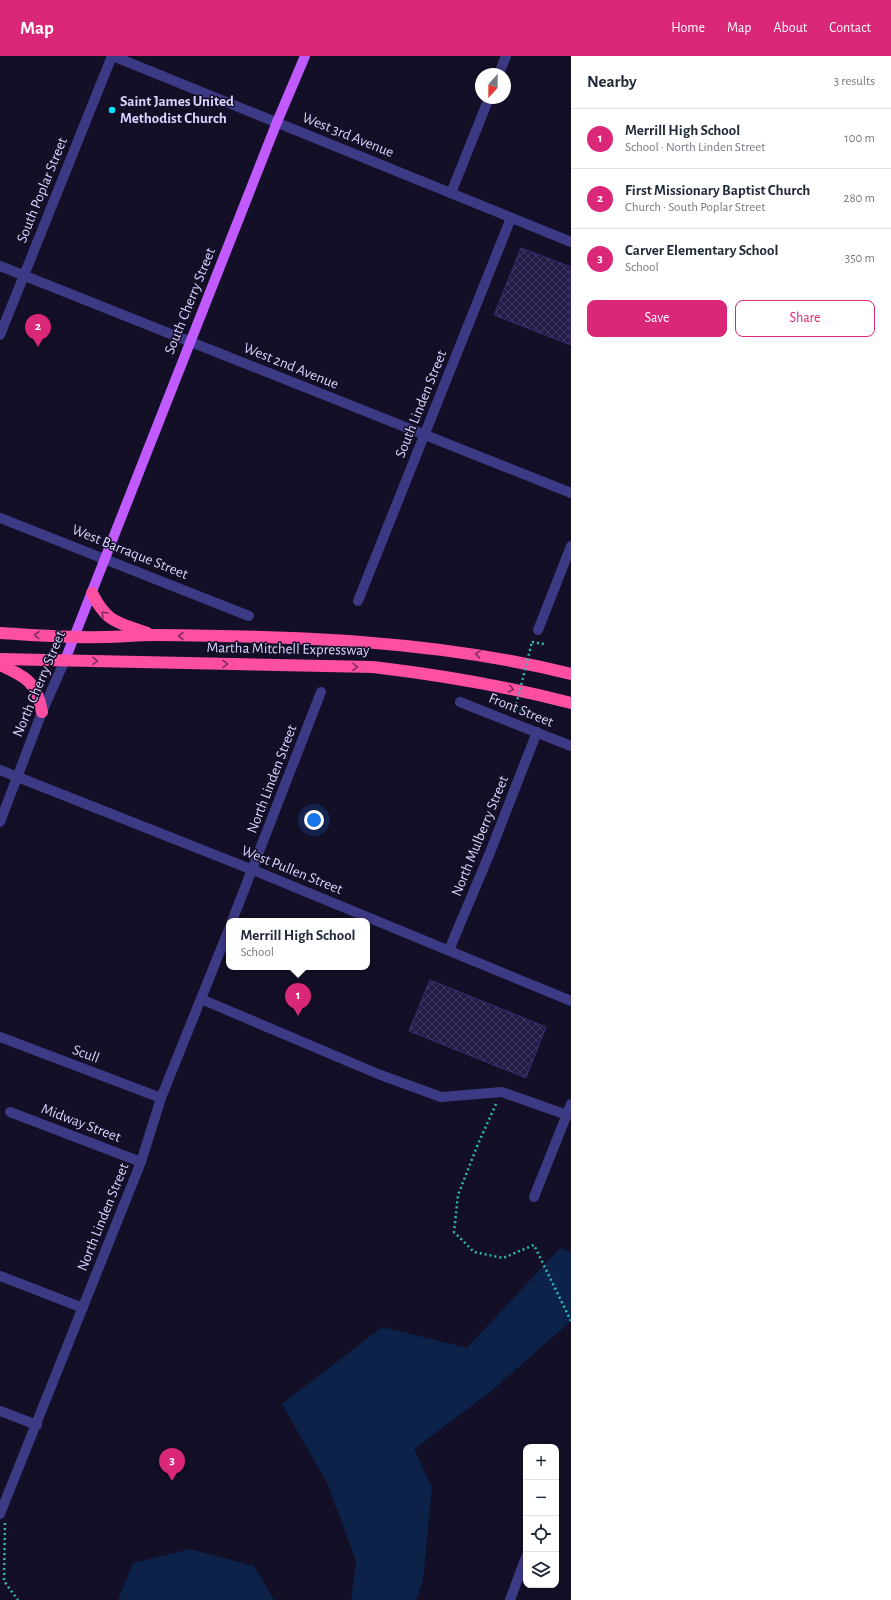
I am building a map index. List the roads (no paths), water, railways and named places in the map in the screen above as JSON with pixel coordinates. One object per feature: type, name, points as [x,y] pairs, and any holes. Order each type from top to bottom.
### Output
[{"type":"highway","points":[[92,593],[100,609],[106,616],[152,635]]},
{"type":"highway","name":"Martha Mitchell Expressway","points":[[0,633],[75,636],[152,635],[385,643],[494,657],[571,674]]},
{"type":"highway","name":"Martha Mitchell Expressway","points":[[0,659],[373,667],[434,675],[508,688],[571,703]]},
{"type":"highway","points":[[0,664],[16,672],[32,684],[39,695],[42,712]]},
{"type":"main road","name":"South Cherry Street","points":[[105,558],[276,122],[305,56]]},
{"type":"main road","name":"North Cherry Street","points":[[65,660],[105,558]]},
{"type":"street","name":"West 3rd Avenue","points":[[112,56],[571,242]]},
{"type":"street","name":"South Poplar Street","points":[[0,335],[112,56]]},
{"type":"street","points":[[501,68],[506,56]]},
{"type":"street","points":[[451,193],[487,104]]},
{"type":"street","name":"South Linden Street","points":[[358,601],[511,218]]},
{"type":"street","name":"West 2nd Avenue","points":[[0,266],[571,493]]},
{"type":"street","name":"West Barraque Street","points":[[0,518],[105,558],[249,616]]},
{"type":"street","points":[[538,630],[571,546]]},
{"type":"street","name":"North Cherry Street","points":[[0,822],[42,712],[65,660]]},
{"type":"street","name":"North Linden Street","points":[[233,918],[321,692]]},
{"type":"street","name":"Front Street","points":[[460,702],[571,746]]},
{"type":"street","name":"North Mulberry Street","points":[[449,950],[489,855],[537,732]]},
{"type":"street","name":"West Pullen Street","points":[[0,770],[253,870],[571,1000]]},
{"type":"street","name":"North Linden Street","points":[[3,1518],[37,1425],[141,1162],[161,1098],[226,936]]},
{"type":"street","points":[[201,999],[378,1074],[441,1097],[502,1092],[567,1115]]},
{"type":"street","name":"Scull","points":[[0,1037],[161,1098]]},
{"type":"street","points":[[534,1198],[571,1104]]},
{"type":"street","name":"Midway Street","points":[[10,1112],[141,1162]]},
{"type":"street","points":[[0,1276],[83,1308]]},
{"type":"street","points":[[0,1411],[37,1425]]},
{"type":"street","points":[[510,1600],[523,1565]]},
{"type":"water","points":[[560,1248],[571,1252],[571,1321],[489,1393],[414,1449],[432,1487],[423,1580],[416,1600],[351,1600],[356,1561],[328,1485],[282,1404],[382,1327],[467,1348]]},
{"type":"water","points":[[190,1549],[254,1566],[274,1600],[118,1600],[133,1563]]},
{"type":"place","name":"Saint James United Methodist Church","points":[[112,110]]},
{"type":"place","name":"First Missionary Baptist Church","points":[[38,347]]},
{"type":"place","name":"Merrill High School","points":[[298,1016]]},
{"type":"place","name":"Carver Elementary School","points":[[172,1481]]}]
